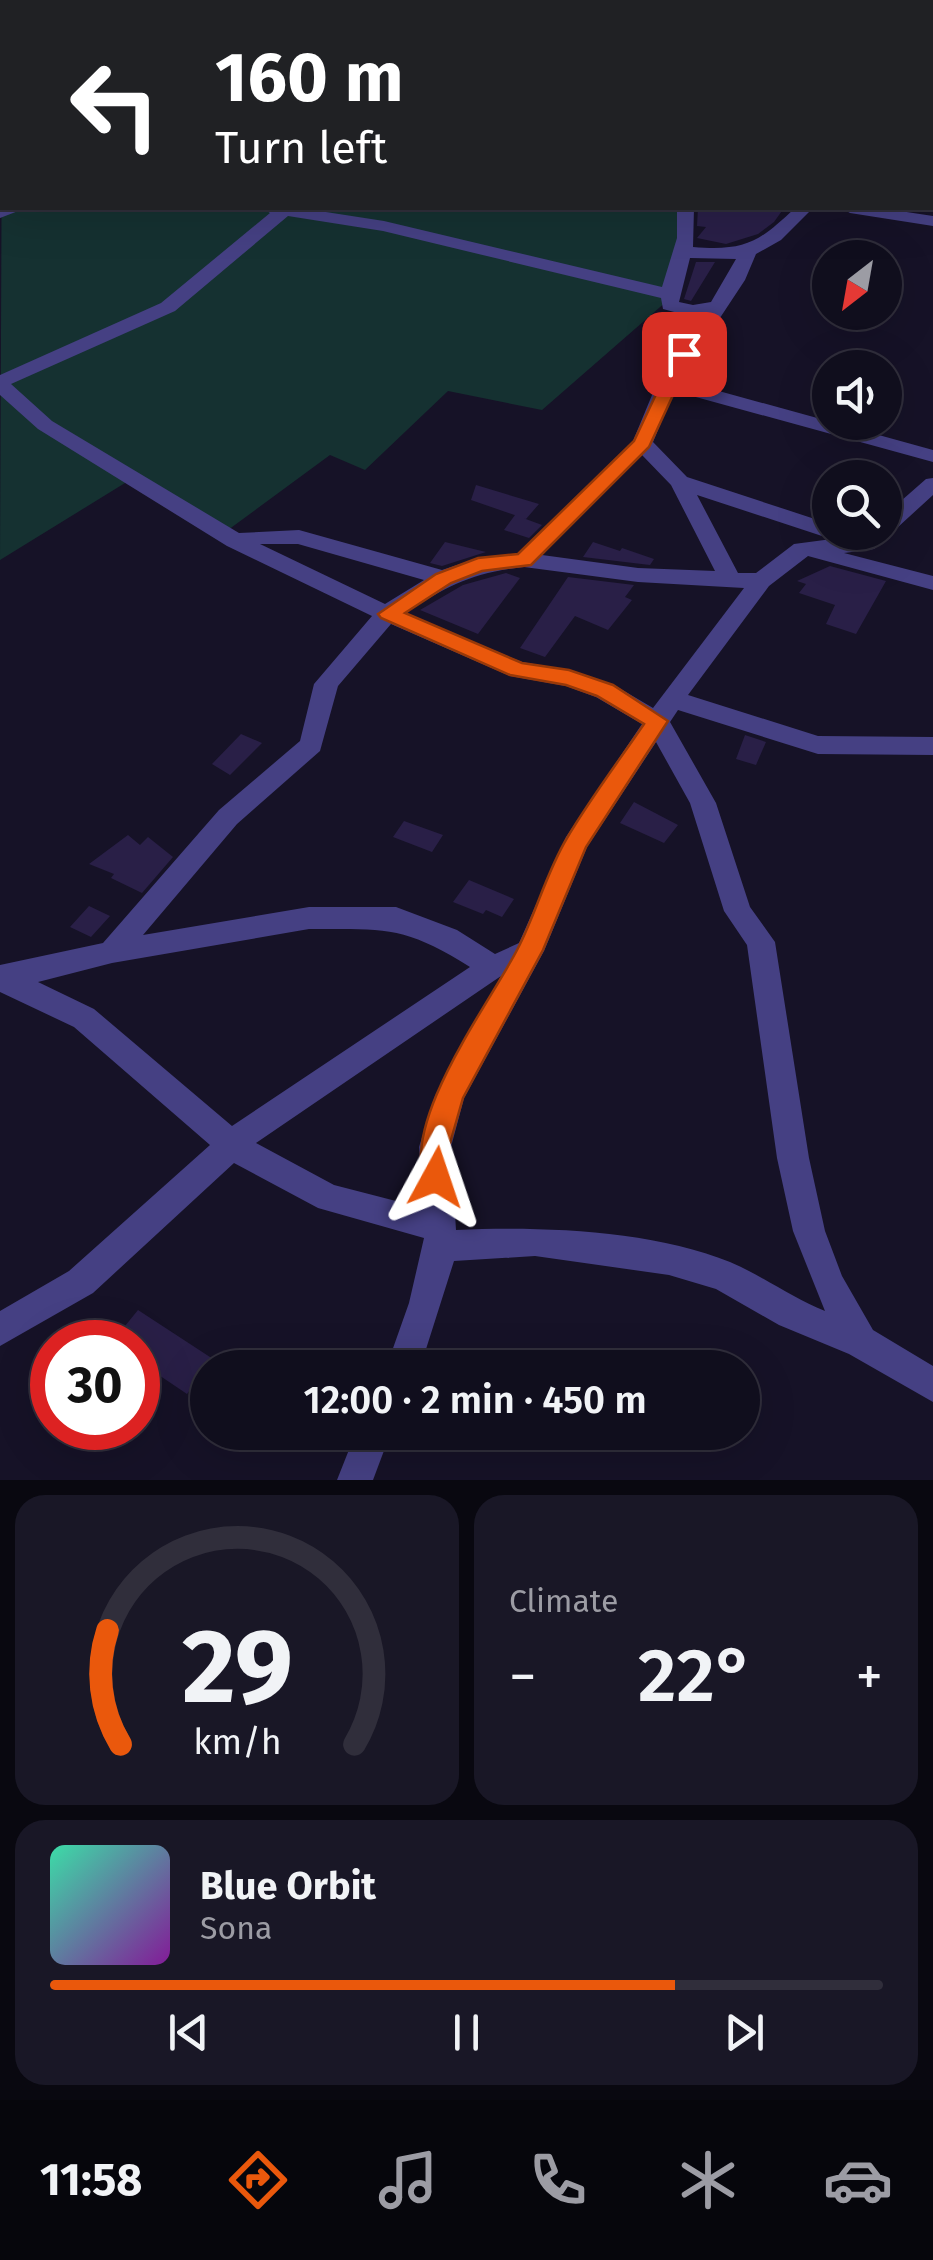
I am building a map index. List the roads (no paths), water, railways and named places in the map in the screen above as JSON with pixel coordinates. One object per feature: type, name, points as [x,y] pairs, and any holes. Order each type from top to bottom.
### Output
[{"type":"street","points":[[276,210],[180,300],[0,384],[45,425],[235,541],[518,670],[569,678],[665,710],[818,745],[933,746]]},
{"type":"street","points":[[283,210],[384,226],[668,294]]},
{"type":"street","points":[[685,210],[686,252],[668,294],[670,305],[693,311],[717,306]]},
{"type":"street","points":[[686,252],[747,254],[762,249],[802,210]]},
{"type":"street","points":[[863,210],[933,221]]},
{"type":"street","points":[[524,560],[642,443],[667,383],[736,280],[747,254]]},
{"type":"street","points":[[667,383],[933,456]]},
{"type":"street","points":[[642,443],[680,482],[730,578]]},
{"type":"street","points":[[680,482],[812,525]]},
{"type":"street","points":[[902,511],[926,489],[933,512]]},
{"type":"street","points":[[235,541],[299,537],[443,578]]},
{"type":"street","points":[[409,1350],[426,1303],[440,1236],[435,1147],[450,1096],[530,950],[576,844],[665,710],[760,581],[802,549],[812,547]]},
{"type":"street","points":[[802,549],[933,584]]},
{"type":"street","points":[[112,952],[228,818],[310,745],[326,684],[388,614],[443,578],[478,565],[524,560],[638,574],[760,581]]},
{"type":"street","points":[[665,710],[738,911],[761,942],[790,1141],[809,1231],[828,1284],[861,1342]]},
{"type":"street","points":[[1,979],[112,952],[309,918],[396,918],[447,938],[493,967]]},
{"type":"street","points":[[0,1330],[81,1282],[251,1128],[493,967],[530,950]]},
{"type":"street","points":[[1,979],[84,1018],[232,1145],[329,1198],[440,1236],[536,1241],[669,1260],[724,1274],[791,1314],[861,1342],[933,1385]]},
{"type":"street","points":[[355,1480],[367,1450]]}]
